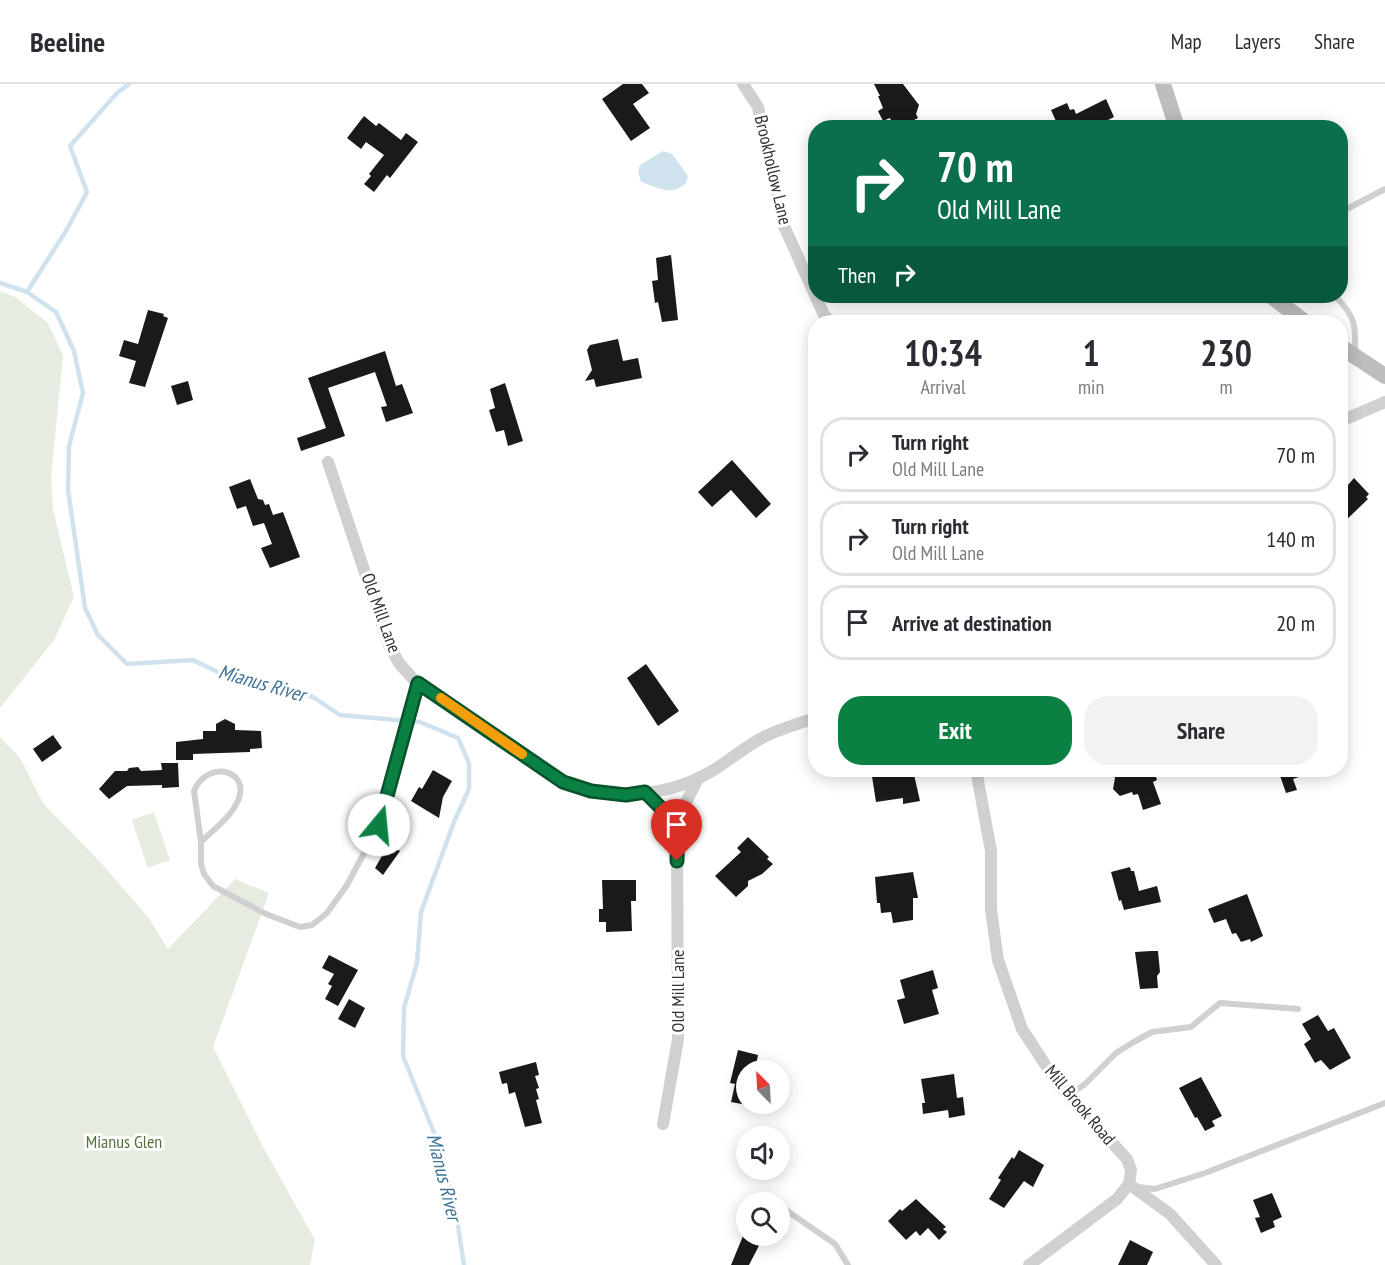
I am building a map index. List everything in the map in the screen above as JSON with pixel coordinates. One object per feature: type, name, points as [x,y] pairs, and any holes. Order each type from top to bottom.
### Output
[{"type":"street","name":"Brookhollow Lane","points":[[743,84],[758,107],[784,226],[808,278]]},
{"type":"street","points":[[1163,84],[1174,120]]},
{"type":"street","points":[[1279,303],[1296,315]]},
{"type":"street","points":[[1348,352],[1385,376]]},
{"type":"street","points":[[1348,418],[1385,402]]},
{"type":"street","name":"Old Mill Lane","points":[[328,462],[389,645],[399,663],[418,683],[563,782],[591,791],[626,795],[676,787],[709,773],[766,735],[808,721]]},
{"type":"street","name":"Mill Brook Road","points":[[977,777],[991,851],[991,909],[998,960],[1022,1029],[1068,1096],[1127,1159],[1131,1170],[1129,1184]]},
{"type":"street","name":"Old Mill Lane","points":[[663,1124],[678,1039],[678,821],[698,778]]},
{"type":"street","points":[[645,792],[665,812],[678,821]]},
{"type":"street","points":[[1029,1265],[1117,1200],[1129,1184],[1170,1214],[1215,1265]]},
{"type":"lane","points":[[1348,208],[1385,189]]},
{"type":"lane","points":[[1342,303],[1349,310],[1356,326],[1348,352]]},
{"type":"lane","points":[[201,842],[235,807],[241,789],[238,779],[232,774],[223,772],[207,774],[197,783],[194,791],[204,874],[213,886],[266,914],[300,927],[312,925],[327,913],[347,885],[379,825],[418,683]]},
{"type":"lane","points":[[1068,1096],[1085,1084],[1116,1053],[1132,1043],[1152,1032],[1191,1027],[1221,1003],[1298,1009]]},
{"type":"lane","points":[[1129,1184],[1155,1189],[1205,1173],[1385,1103]]},
{"type":"lane","points":[[790,1213],[835,1244],[848,1265]]},
{"type":"green space","points":[[0,291],[15,297],[48,323],[63,356],[51,477],[53,509],[74,597],[54,640],[0,708]]},
{"type":"green space","name":"Mianus Glen","points":[[0,737],[20,758],[43,803],[101,863],[148,917],[168,949],[235,879],[269,893],[213,1047],[263,1147],[315,1240],[310,1265],[0,1265]]},
{"type":"green space","points":[[154,812],[170,860],[148,868],[132,820]]},
{"type":"water","points":[[663,151],[672,154],[688,176],[686,183],[681,187],[664,190],[641,182],[638,171],[640,165]]},
{"type":"building","points":[[623,84],[642,84],[649,93],[633,104],[650,128],[631,141],[602,99]]},
{"type":"building","points":[[874,84],[903,84],[919,105],[916,114],[918,118],[882,120],[878,111],[883,108],[878,96],[880,96]]},
{"type":"building","points":[[1106,99],[1114,117],[1108,120],[1055,120],[1051,110],[1067,103],[1070,110],[1074,109],[1076,114]]},
{"type":"building","points":[[364,116],[376,126],[379,123],[401,140],[406,133],[418,142],[390,178],[387,175],[374,192],[364,184],[384,155],[366,142],[361,149],[347,138]]},
{"type":"building","points":[[671,255],[678,320],[662,322],[658,302],[655,303],[652,281],[658,280],[656,258]]},
{"type":"building","points":[[148,310],[164,314],[163,316],[168,318],[145,387],[129,383],[136,361],[119,356],[124,340],[138,344]]},
{"type":"building","points":[[618,339],[623,361],[638,358],[642,378],[596,387],[594,379],[585,381],[592,370],[587,350],[590,345]]},
{"type":"building","points":[[385,351],[396,386],[402,384],[413,413],[386,422],[381,407],[387,406],[375,372],[328,388],[345,436],[301,451],[297,438],[326,428],[308,378]]},
{"type":"building","points":[[188,381],[193,400],[177,405],[171,386]]},
{"type":"building","points":[[505,383],[523,441],[508,446],[504,430],[496,432],[489,410],[495,408],[490,389]]},
{"type":"building","points":[[732,460],[771,504],[756,518],[731,490],[712,507],[698,492]]},
{"type":"building","points":[[1354,478],[1369,494],[1366,497],[1368,499],[1348,518],[1348,485]]},
{"type":"building","points":[[250,479],[258,499],[263,500],[265,505],[269,504],[273,515],[283,512],[300,557],[270,568],[261,548],[272,544],[264,523],[253,526],[246,506],[237,509],[229,487]]},
{"type":"building","points":[[646,664],[679,711],[658,726],[627,678]]},
{"type":"building","points":[[225,719],[235,724],[235,730],[261,731],[262,748],[250,749],[250,752],[193,754],[193,760],[176,760],[176,742],[203,739],[203,731],[216,731],[216,724]]},
{"type":"building","points":[[53,735],[62,748],[42,762],[33,749]]},
{"type":"building","points":[[161,763],[178,763],[179,787],[127,786],[109,799],[99,789],[115,771],[127,771],[129,768],[138,767],[141,771],[162,770]]},
{"type":"building","points":[[433,770],[452,781],[443,797],[439,818],[411,801],[419,787],[422,789]]},
{"type":"building","points":[[872,777],[915,777],[920,801],[903,804],[903,798],[876,802]]},
{"type":"building","points":[[1156,777],[1157,780],[1153,782],[1161,804],[1143,810],[1138,794],[1133,795],[1132,792],[1120,796],[1113,789],[1115,778]]},
{"type":"building","points":[[1280,777],[1299,777],[1293,779],[1297,790],[1286,793]]},
{"type":"building","points":[[748,837],[769,857],[767,859],[773,864],[762,874],[748,881],[748,886],[736,897],[715,876],[741,852],[737,848]]},
{"type":"building","points":[[385,842],[400,851],[383,875],[375,868],[383,854],[380,852]]},
{"type":"building","points":[[1130,867],[1131,871],[1134,871],[1139,891],[1157,886],[1161,902],[1124,910],[1121,900],[1119,901],[1111,872]]},
{"type":"building","points":[[913,872],[918,898],[913,898],[913,920],[893,923],[891,912],[881,913],[880,903],[877,903],[875,877]]},
{"type":"building","points":[[602,880],[636,880],[636,901],[631,901],[632,931],[606,932],[606,922],[599,922],[599,909],[603,909]]},
{"type":"building","points":[[1247,894],[1263,936],[1251,942],[1250,939],[1241,942],[1236,933],[1232,934],[1226,919],[1214,923],[1208,909]]},
{"type":"building","points":[[1158,951],[1160,972],[1157,976],[1158,988],[1140,989],[1135,952]]},
{"type":"building","points":[[329,955],[358,970],[338,1006],[325,999],[332,986],[328,984],[334,974],[322,968]]},
{"type":"building","points":[[933,970],[938,988],[932,990],[939,1014],[904,1024],[897,1000],[905,998],[900,980]]},
{"type":"building","points":[[349,999],[365,1008],[355,1028],[338,1019]]},
{"type":"building","points":[[1318,1015],[1328,1031],[1334,1028],[1351,1058],[1330,1070],[1321,1060],[1315,1063],[1304,1044],[1311,1039],[1302,1024]]},
{"type":"building","points":[[738,1050],[758,1055],[757,1060],[736,1060],[736,1103],[731,1102],[735,1084],[730,1083]]},
{"type":"building","points":[[536,1062],[539,1075],[535,1076],[539,1088],[536,1089],[539,1099],[536,1100],[542,1123],[525,1127],[515,1092],[509,1094],[507,1083],[502,1084],[499,1072]]},
{"type":"building","points":[[954,1074],[957,1098],[963,1097],[965,1115],[949,1118],[948,1110],[923,1114],[922,1103],[925,1103],[921,1079]]},
{"type":"building","points":[[1201,1077],[1222,1116],[1212,1121],[1215,1126],[1205,1131],[1197,1117],[1195,1118],[1179,1088]]},
{"type":"building","points":[[1019,1150],[1044,1165],[1033,1187],[1024,1181],[1004,1208],[989,1199],[1001,1180],[998,1178]]},
{"type":"building","points":[[1272,1193],[1282,1217],[1273,1221],[1275,1227],[1261,1233],[1255,1218],[1260,1217],[1253,1200]]},
{"type":"building","points":[[916,1199],[946,1227],[943,1229],[947,1232],[939,1240],[928,1228],[920,1236],[916,1231],[906,1240],[888,1221],[900,1209],[902,1211]]},
{"type":"building","points":[[1130,1240],[1153,1252],[1147,1265],[1118,1265]]},
{"type":"building","points":[[739,1246],[759,1246],[749,1265],[731,1265]]},
{"type":"waterway","points":[[27,292],[66,231],[87,192],[70,146],[117,93],[129,84]]},
{"type":"waterway","name":"Mianus River","points":[[0,283],[27,292],[56,312],[74,351],[83,393],[69,446],[68,490],[85,608],[98,635],[127,664],[193,660],[224,675],[274,684],[313,697],[340,715],[420,722],[458,738],[469,763],[469,789],[454,822],[421,912],[417,963],[404,1008],[403,1056],[441,1150],[457,1219],[464,1265]]},
{"type":"slow traffic","points":[[441,698],[522,754]]},
{"type":"route","points":[[379,825],[418,683],[563,782],[591,791],[626,795],[645,792],[665,812],[678,821],[677,861]]}]
